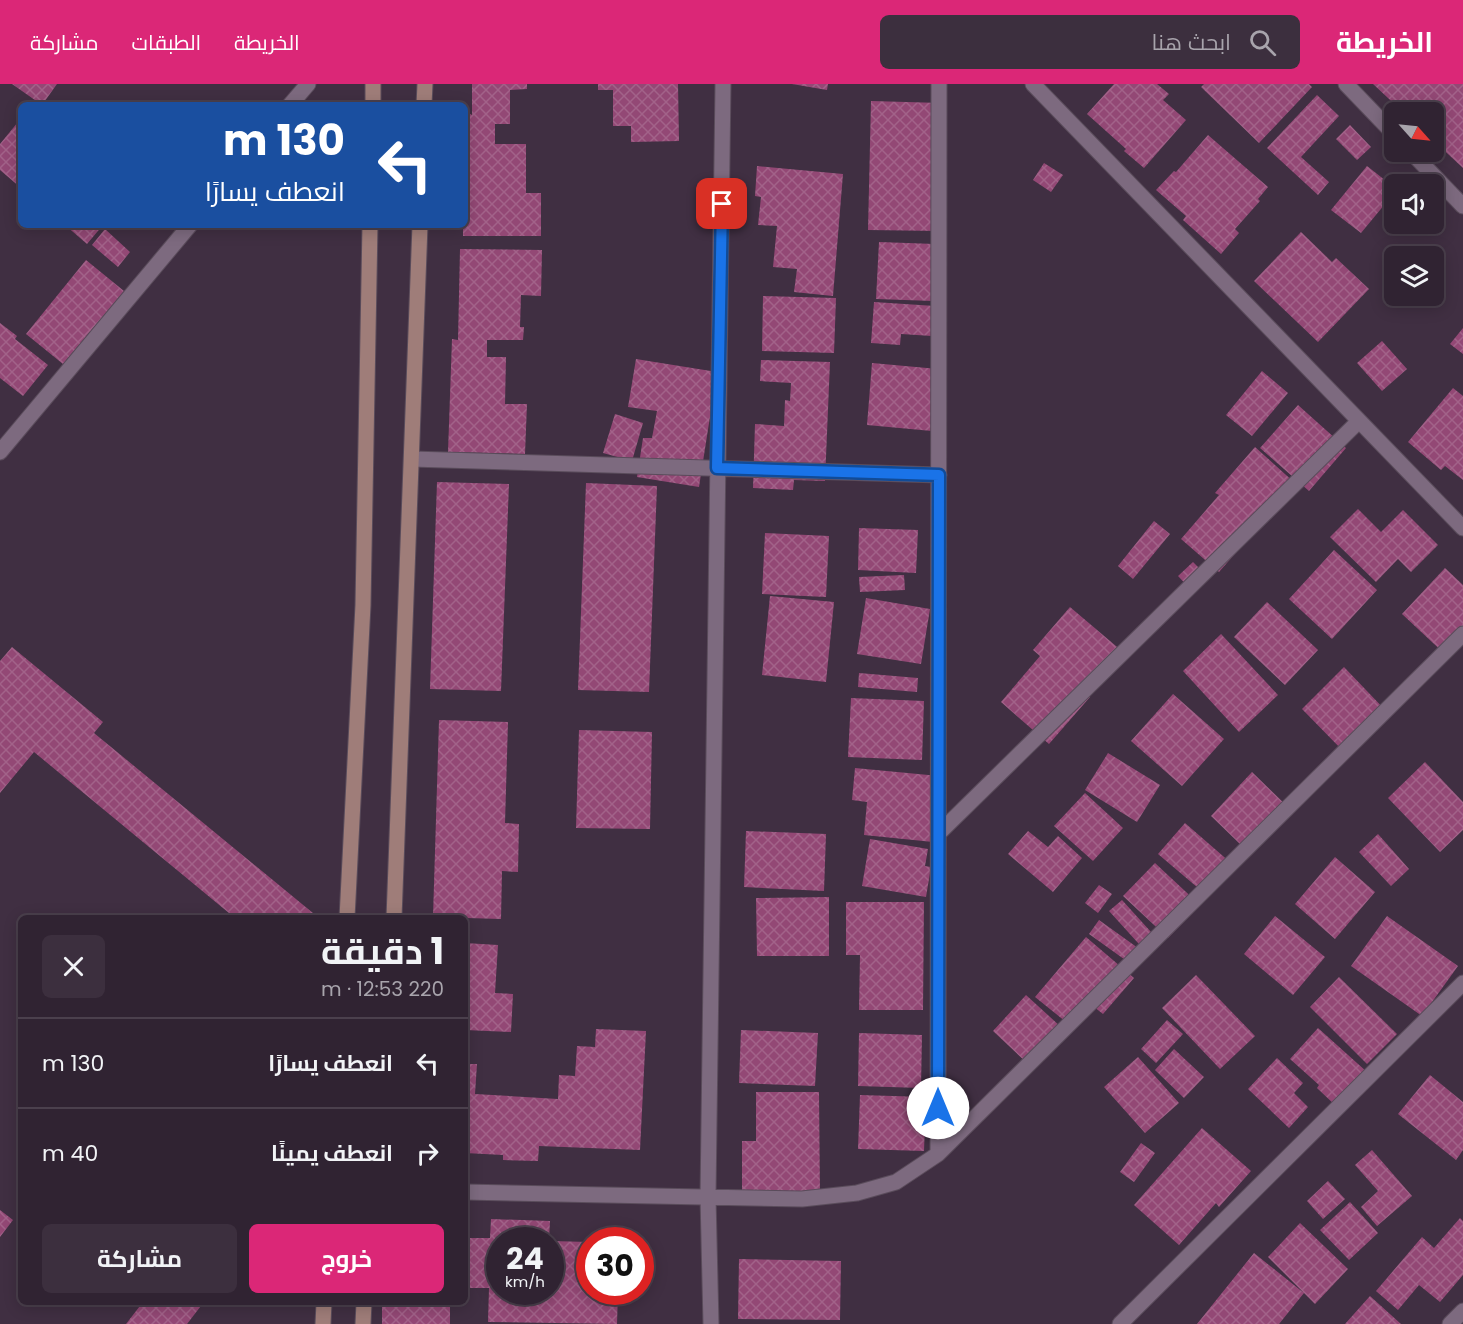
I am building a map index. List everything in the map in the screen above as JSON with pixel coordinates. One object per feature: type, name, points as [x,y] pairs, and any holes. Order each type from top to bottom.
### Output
[{"type":"main road","points":[[373,84],[373,102]]},
{"type":"main road","points":[[424,102],[425,84]]},
{"type":"main road","points":[[347,915],[363,604],[370,228]]},
{"type":"main road","points":[[394,915],[420,228]]},
{"type":"main road","points":[[323,1324],[324,1305]]},
{"type":"main road","points":[[363,1324],[364,1305]]},
{"type":"street","points":[[293,102],[308,84]]},
{"type":"street","points":[[711,1324],[708,1197],[723,84]]},
{"type":"street","points":[[938,1154],[939,84]]},
{"type":"street","points":[[1033,84],[1463,528]]},
{"type":"street","points":[[1346,84],[1384,124]]},
{"type":"street","points":[[1421,162],[1463,206]]},
{"type":"street","points":[[0,452],[187,228]]},
{"type":"street","points":[[939,833],[1359,421]]},
{"type":"street","points":[[412,459],[939,475]]},
{"type":"street","points":[[468,1192],[802,1199],[857,1193],[896,1182],[938,1154],[1463,634]]},
{"type":"street","points":[[1120,1324],[1463,983]]},
{"type":"street","points":[[1450,1324],[1463,1311]]},
{"type":"building","points":[[12,84],[57,84],[44,102],[38,102]]},
{"type":"building","points":[[472,84],[527,84],[527,89],[510,90],[510,124],[495,124],[495,144],[526,144],[526,193],[541,193],[541,236],[463,236],[463,228],[468,228],[468,113],[472,115]]},
{"type":"building","points":[[598,84],[678,84],[679,141],[631,142],[631,126],[613,126],[613,90],[598,90]]},
{"type":"building","points":[[792,84],[828,84],[827,90]]},
{"type":"building","points":[[1114,84],[1157,84],[1169,94],[1163,100],[1186,120],[1144,168],[1087,114]]},
{"type":"building","points":[[1204,84],[1309,84],[1312,87],[1259,143],[1201,87]]},
{"type":"building","points":[[1373,84],[1463,84],[1463,168],[1444,150],[1444,102],[1392,102]]},
{"type":"building","points":[[1317,95],[1339,116],[1301,157],[1329,182],[1318,195],[1267,148]]},
{"type":"building","points":[[871,101],[942,103],[939,231],[868,230]]},
{"type":"building","points":[[18,122],[18,185],[0,170],[0,144]]},
{"type":"building","points":[[1350,125],[1371,147],[1357,160],[1336,139]]},
{"type":"building","points":[[1208,135],[1268,187],[1258,199],[1260,201],[1235,229],[1239,233],[1221,254],[1183,220],[1186,216],[1156,190],[1174,171],[1176,172]]},
{"type":"building","points":[[1044,163],[1063,175],[1051,192],[1033,180]]},
{"type":"building","points":[[757,166],[843,174],[833,296],[794,292],[797,269],[773,267],[777,226],[758,225],[761,197],[755,196]]},
{"type":"building","points":[[1367,166],[1384,179],[1384,205],[1361,233],[1331,210]]},
{"type":"building","points":[[68,228],[100,228],[87,244]]},
{"type":"building","points":[[105,229],[130,252],[118,267],[92,245]]},
{"type":"building","points":[[1301,232],[1332,262],[1336,258],[1369,289],[1318,342],[1254,281]]},
{"type":"building","points":[[879,242],[935,244],[933,301],[876,299]]},
{"type":"building","points":[[460,249],[542,250],[541,296],[521,295],[520,327],[524,327],[523,340],[487,340],[487,357],[506,357],[505,404],[527,404],[525,454],[448,452],[452,339],[458,340]]},
{"type":"building","points":[[86,260],[124,291],[63,364],[26,334]]},
{"type":"building","points":[[763,296],[836,298],[834,353],[762,351]]},
{"type":"building","points":[[874,302],[935,306],[932,336],[901,334],[900,345],[871,343]]},
{"type":"building","points":[[0,323],[17,336],[15,339],[48,365],[23,396],[0,378]]},
{"type":"building","points":[[1463,328],[1463,354],[1450,344]]},
{"type":"building","points":[[1382,341],[1407,369],[1382,391],[1357,363]]},
{"type":"building","points":[[636,359],[717,372],[699,487],[637,477],[643,438],[652,438],[657,411],[628,407]]},
{"type":"building","points":[[761,360],[830,362],[825,481],[794,480],[793,490],[753,488],[755,424],[784,426],[785,400],[790,401],[791,383],[760,381]]},
{"type":"building","points":[[872,363],[938,369],[932,431],[867,425]]},
{"type":"building","points":[[1262,371],[1288,393],[1252,436],[1226,415]]},
{"type":"building","points":[[1453,388],[1463,396],[1463,480],[1445,466],[1441,470],[1408,442]]},
{"type":"building","points":[[1298,405],[1346,448],[1309,491],[1260,448]]},
{"type":"building","points":[[615,414],[643,423],[632,461],[603,453]]},
{"type":"building","points":[[1255,447],[1296,484],[1219,572],[1181,539],[1219,495],[1215,493]]},
{"type":"building","points":[[437,482],[509,484],[501,691],[430,689]]},
{"type":"building","points":[[586,483],[657,486],[649,692],[578,690]]},
{"type":"building","points":[[1358,509],[1381,532],[1403,510],[1438,545],[1411,572],[1398,559],[1376,582],[1330,537]]},
{"type":"building","points":[[1154,521],[1170,534],[1133,579],[1118,566]]},
{"type":"building","points":[[859,528],[918,530],[916,573],[858,570]]},
{"type":"building","points":[[765,533],[829,536],[826,597],[762,594]]},
{"type":"building","points":[[1334,550],[1377,590],[1332,639],[1289,599]]},
{"type":"building","points":[[1193,562],[1209,578],[1194,593],[1178,576]]},
{"type":"building","points":[[1445,568],[1463,585],[1463,641],[1448,657],[1402,614]]},
{"type":"building","points":[[904,575],[905,590],[860,592],[859,577]]},
{"type":"building","points":[[770,596],[834,602],[826,682],[762,675]]},
{"type":"building","points":[[866,598],[930,609],[921,664],[857,654]]},
{"type":"building","points":[[1267,602],[1318,650],[1285,685],[1234,637]]},
{"type":"building","points":[[1070,607],[1123,652],[1086,694],[1090,697],[1049,744],[1001,702],[1040,656],[1033,650]]},
{"type":"building","points":[[1221,634],[1278,695],[1239,732],[1183,671]]},
{"type":"building","points":[[12,647],[103,722],[94,733],[315,915],[231,915],[34,752],[0,793],[0,661]]},
{"type":"building","points":[[1344,667],[1388,713],[1346,754],[1302,709]]},
{"type":"building","points":[[859,673],[918,678],[917,692],[858,687]]},
{"type":"building","points":[[1173,694],[1224,739],[1182,786],[1131,741]]},
{"type":"building","points":[[851,698],[924,701],[922,760],[848,757]]},
{"type":"building","points":[[439,720],[508,722],[505,823],[519,824],[518,872],[502,871],[501,919],[468,918],[468,915],[433,915]]},
{"type":"building","points":[[579,730],[652,732],[650,829],[576,828]]},
{"type":"building","points":[[1108,753],[1160,785],[1137,822],[1085,790]]},
{"type":"building","points":[[1425,762],[1463,802],[1463,830],[1440,852],[1388,798]]},
{"type":"building","points":[[855,768],[939,776],[933,842],[864,835],[867,802],[852,800]]},
{"type":"building","points":[[1252,772],[1292,811],[1264,842],[1253,832],[1240,844],[1211,816]]},
{"type":"building","points":[[1085,793],[1123,828],[1093,861],[1054,826]]},
{"type":"building","points":[[1185,823],[1231,863],[1204,893],[1158,854]]},
{"type":"building","points":[[746,831],[826,834],[824,891],[744,887]]},
{"type":"building","points":[[1028,831],[1048,847],[1058,836],[1082,858],[1053,892],[1008,854]]},
{"type":"building","points":[[1378,834],[1409,869],[1391,886],[1359,852]]},
{"type":"building","points":[[870,839],[928,849],[925,866],[931,867],[926,897],[862,886]]},
{"type":"building","points":[[1335,857],[1375,892],[1335,939],[1295,904]]},
{"type":"building","points":[[1155,863],[1200,905],[1168,938],[1123,896]]},
{"type":"building","points":[[1099,885],[1112,894],[1098,913],[1085,903]]},
{"type":"building","points":[[829,897],[829,956],[757,956],[756,898]]},
{"type":"building","points":[[1122,900],[1161,943],[1148,954],[1109,911]]},
{"type":"building","points":[[846,902],[924,902],[923,1010],[859,1010],[860,955],[846,955]]},
{"type":"building","points":[[1275,916],[1325,957],[1293,995],[1244,954]]},
{"type":"building","points":[[1387,916],[1458,966],[1422,1016],[1351,966]]},
{"type":"building","points":[[1099,920],[1138,948],[1128,962],[1089,934]]},
{"type":"building","points":[[1086,937],[1134,978],[1103,1014],[1089,1003],[1071,1026],[1035,997]]},
{"type":"building","points":[[468,943],[498,945],[495,993],[513,994],[511,1032],[468,1030]]},
{"type":"building","points":[[1196,975],[1255,1036],[1220,1069],[1162,1008]]},
{"type":"building","points":[[1339,977],[1397,1034],[1367,1064],[1310,1007]]},
{"type":"building","points":[[1026,995],[1061,1027],[1028,1064],[993,1031]]},
{"type":"building","points":[[1167,1020],[1183,1034],[1156,1063],[1141,1049]]},
{"type":"building","points":[[1318,1028],[1367,1072],[1336,1106],[1317,1088],[1319,1085],[1290,1059]]},
{"type":"building","points":[[596,1029],[646,1031],[640,1150],[539,1146],[538,1161],[503,1160],[503,1155],[468,1153],[468,1064],[477,1064],[475,1094],[558,1099],[559,1075],[575,1076],[577,1046],[595,1047]]},
{"type":"building","points":[[741,1030],[818,1033],[815,1086],[739,1083]]},
{"type":"building","points":[[859,1033],[922,1035],[921,1088],[858,1086]]},
{"type":"building","points":[[1174,1049],[1204,1077],[1184,1098],[1155,1070]]},
{"type":"building","points":[[1138,1057],[1179,1103],[1145,1133],[1104,1087]]},
{"type":"building","points":[[1277,1058],[1303,1083],[1294,1093],[1308,1107],[1289,1128],[1248,1089]]},
{"type":"building","points":[[1430,1075],[1463,1102],[1463,1150],[1456,1160],[1398,1114]]},
{"type":"building","points":[[756,1092],[819,1092],[820,1197],[742,1197],[742,1141],[756,1141]]},
{"type":"building","points":[[860,1095],[926,1097],[924,1151],[858,1149]]},
{"type":"building","points":[[1202,1128],[1251,1171],[1219,1207],[1216,1203],[1179,1245],[1134,1205]]},
{"type":"building","points":[[1141,1143],[1155,1153],[1134,1182],[1120,1172]]},
{"type":"building","points":[[1372,1150],[1412,1196],[1377,1226],[1361,1207],[1378,1191],[1355,1165]]},
{"type":"building","points":[[1328,1181],[1345,1199],[1323,1219],[1307,1201]]},
{"type":"building","points":[[1350,1202],[1378,1233],[1349,1260],[1320,1230]]},
{"type":"building","points":[[0,1210],[13,1220],[0,1237]]},
{"type":"building","points":[[1460,1218],[1463,1221],[1463,1275],[1440,1302],[1419,1285],[1398,1310],[1376,1291],[1422,1237],[1434,1248]]},
{"type":"building","points":[[491,1219],[550,1221],[550,1227],[491,1227]]},
{"type":"building","points":[[1300,1223],[1348,1269],[1315,1304],[1268,1257]]},
{"type":"building","points":[[468,1238],[486,1238],[486,1288],[468,1288]]},
{"type":"building","points":[[564,1241],[576,1242],[576,1305],[618,1305],[617,1324],[488,1322],[488,1305],[564,1305]]},
{"type":"building","points":[[1254,1253],[1304,1293],[1279,1324],[1197,1324]]},
{"type":"building","points":[[739,1259],[841,1261],[840,1320],[738,1319]]},
{"type":"building","points":[[1370,1296],[1401,1324],[1345,1324]]},
{"type":"building","points":[[141,1305],[202,1305],[187,1324],[126,1324]]},
{"type":"building","points":[[382,1305],[450,1305],[450,1324],[382,1324]]},
{"type":"route","points":[[722,204],[717,468],[939,475],[938,1108]]}]
